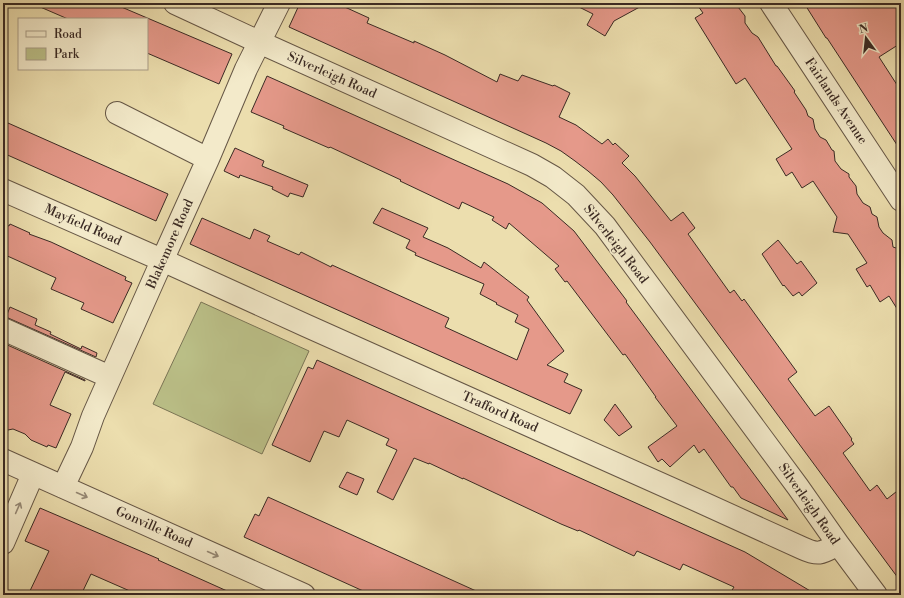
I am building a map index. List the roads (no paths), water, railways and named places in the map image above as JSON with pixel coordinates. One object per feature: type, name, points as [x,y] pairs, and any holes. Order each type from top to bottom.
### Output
[{"type":"street","name":"Silverleigh Road","points":[[175,3],[532,165],[553,177],[576,195],[605,226],[876,595]]},
{"type":"street","name":"Blakemore Road","points":[[63,486],[82,447],[93,416],[208,159],[246,69],[279,3]]},
{"type":"street","name":"Fairlands Avenue","points":[[771,3],[900,196]]},
{"type":"street","points":[[117,113],[208,159]]},
{"type":"street","name":"Mayfield Road","points":[[3,190],[162,260]]},
{"type":"street","name":"Trafford Road","points":[[162,260],[809,552],[822,553],[838,544]]},
{"type":"street","points":[[3,329],[110,378]]},
{"type":"street","name":"Gonville Road","points":[[3,460],[304,595]]},
{"type":"street","points":[[3,543],[33,474]]}]
